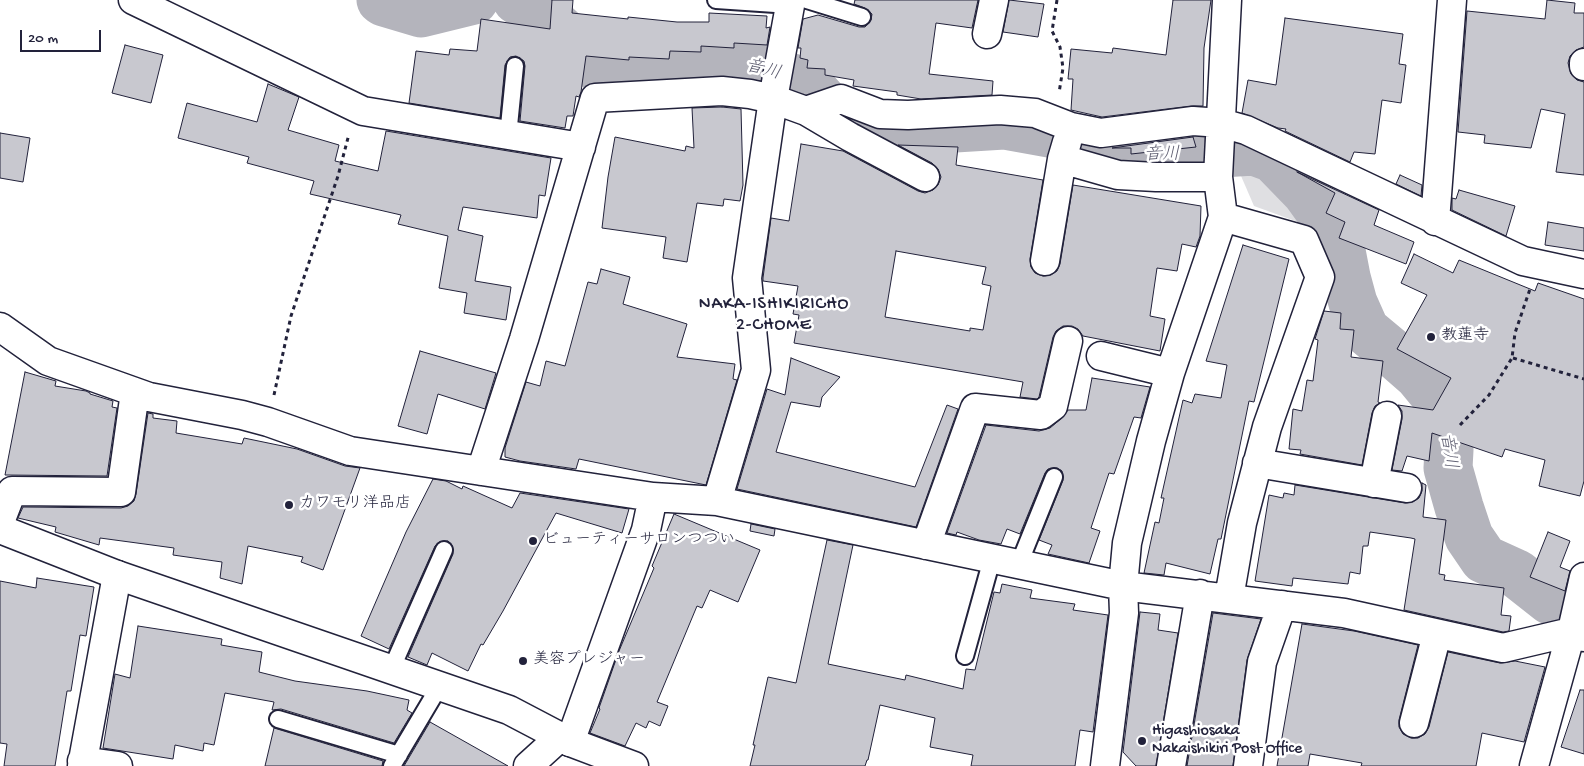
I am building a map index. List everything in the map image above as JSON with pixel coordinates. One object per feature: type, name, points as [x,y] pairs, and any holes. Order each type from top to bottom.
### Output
[{"type":"street","points":[[133,0],[363,111],[581,147]]},
{"type":"street","points":[[987,34],[994,0]]},
{"type":"street","points":[[1105,766],[1124,613],[1122,586],[1127,543],[1151,441],[1170,373],[1223,217],[1219,173],[1227,0]]},
{"type":"street","points":[[1435,221],[1452,0]]},
{"type":"street","points":[[717,501],[756,370],[746,278],[776,83],[796,2]]},
{"type":"street","points":[[776,83],[819,107],[850,137],[925,177]]},
{"type":"street","points":[[481,472],[524,339],[595,98],[722,91],[750,94],[776,83]]},
{"type":"street","points":[[819,107],[841,99],[880,114],[908,115],[1000,110],[1035,113],[1064,138],[1118,175],[1156,178],[1219,173]]},
{"type":"street","points":[[1064,138],[1193,121],[1246,130],[1523,262],[1584,274]]},
{"type":"street","points":[[1045,261],[1064,138]]},
{"type":"street","points":[[1223,217],[1304,240],[1320,277],[1267,427],[1242,523],[1229,598]]},
{"type":"street","points":[[0,327],[48,361],[134,392],[149,397],[242,415],[268,422],[350,451],[653,497],[717,501],[1122,586],[1344,613],[1503,648],[1578,615]]},
{"type":"street","points":[[926,545],[975,408],[1041,415],[1053,406],[1068,341]]},
{"type":"street","points":[[1101,356],[1170,373]]},
{"type":"street","points":[[0,522],[12,491],[121,492],[134,392]]},
{"type":"street","points":[[1374,483],[1387,416]]},
{"type":"street","points":[[1257,463],[1407,488]]},
{"type":"street","points":[[528,766],[565,740],[646,530],[653,497]]},
{"type":"street","points":[[0,529],[117,574],[508,710],[565,740],[634,766]]},
{"type":"street","points":[[117,574],[82,764],[118,766]]},
{"type":"street","points":[[1171,766],[1200,594]]},
{"type":"street","points":[[1248,766],[1262,662],[1282,605]]},
{"type":"street","points":[[1534,766],[1578,615]]},
{"type":"street","points":[[1414,723],[1437,634]]},
{"type":"lane","points":[[716,0],[796,2],[862,17]]},
{"type":"lane","points":[[508,136],[515,66]]},
{"type":"lane","points":[[1019,564],[1054,478]]},
{"type":"lane","points":[[391,670],[444,550]]},
{"type":"lane","points":[[965,656],[992,559]]},
{"type":"lane","points":[[278,719],[396,761],[439,686]]},
{"type":"path","points":[[1057,0],[1052,31],[1060,47],[1063,68],[1064,138]]},
{"type":"path","points":[[268,422],[291,316],[338,176],[355,108]]},
{"type":"path","points":[[1460,426],[1489,394],[1512,358],[1515,333],[1539,265]]},
{"type":"path","points":[[1512,358],[1584,379]]},
{"type":"shaded area","points":[[1235,162],[1260,164],[1297,191],[1320,230],[1254,206]]},
{"type":"building","points":[[552,0],[573,0],[572,13],[628,19],[628,17],[677,22],[709,22],[709,13],[767,16],[766,28],[770,27],[767,45],[734,43],[734,48],[701,46],[701,52],[670,51],[669,59],[629,57],[629,60],[586,56],[581,92],[579,97],[576,96],[573,116],[567,116],[565,128],[520,121],[525,66],[524,61],[516,56],[510,57],[505,65],[500,118],[409,103],[416,51],[449,55],[450,49],[477,51],[481,19],[550,29]]},
{"type":"building","points":[[855,0],[978,0],[972,28],[936,23],[929,74],[993,81],[992,95],[921,99],[897,95],[897,92],[853,86],[854,80],[825,75],[825,69],[807,68],[808,60],[800,58],[801,48],[798,48],[803,19],[818,15],[865,27],[871,20],[872,14],[865,8],[854,4]]},
{"type":"building","points":[[1009,0],[1044,4],[1038,37],[1003,32]]},
{"type":"building","points":[[1173,0],[1211,0],[1204,48],[1203,106],[1102,117],[1071,110],[1073,79],[1068,79],[1071,49],[1112,53],[1113,48],[1166,55]]},
{"type":"building","points":[[1547,0],[1575,3],[1574,13],[1584,13],[1584,47],[1576,50],[1570,56],[1568,63],[1571,74],[1577,80],[1584,82],[1584,175],[1556,172],[1565,114],[1541,109],[1531,148],[1484,143],[1485,135],[1458,132],[1467,11],[1545,19]]},
{"type":"building","points":[[1285,18],[1403,34],[1399,64],[1406,65],[1401,103],[1382,100],[1375,154],[1354,152],[1350,162],[1285,131],[1286,129],[1278,128],[1242,113],[1248,80],[1276,85]]},
{"type":"building","points":[[125,45],[163,55],[151,103],[112,93]]},
{"type":"building","points":[[268,84],[299,97],[288,130],[339,145],[335,161],[378,171],[386,131],[551,158],[545,196],[539,195],[537,218],[463,207],[458,230],[483,236],[475,281],[511,287],[506,320],[464,313],[467,293],[439,288],[448,236],[398,224],[401,215],[310,194],[314,181],[247,163],[249,157],[178,138],[187,103],[257,122]]},
{"type":"building","points":[[722,107],[741,109],[743,185],[740,201],[724,199],[723,206],[697,203],[687,262],[663,258],[666,237],[602,228],[615,137],[685,151],[686,146],[694,148],[692,108]]},
{"type":"building","points":[[0,133],[30,138],[23,182],[0,178]]},
{"type":"building","points":[[1193,137],[1196,147],[1131,154],[1131,148],[1112,148]]},
{"type":"building","points":[[801,144],[843,151],[925,193],[933,190],[938,185],[941,177],[938,169],[932,163],[898,145],[958,147],[956,165],[1043,180],[1030,259],[1031,267],[1035,273],[1043,276],[1051,275],[1057,271],[1060,264],[1073,185],[1201,206],[1200,236],[1196,247],[1182,244],[1177,271],[1157,268],[1150,316],[1165,319],[1160,351],[1083,336],[1078,329],[1072,326],[1063,326],[1056,331],[1053,337],[1037,399],[1020,397],[1023,382],[794,343],[799,315],[793,314],[798,286],[763,281],[771,218],[789,221]],"holes":[[[896,251],[986,267],[982,284],[991,286],[983,330],[970,328],[970,331],[885,317]]]},
{"type":"building","points":[[1297,172],[1379,210],[1374,225],[1414,242],[1406,264],[1339,238],[1345,222],[1326,213],[1335,193]]},
{"type":"building","points":[[1400,175],[1422,185],[1421,196],[1396,184]]},
{"type":"building","points":[[1459,190],[1515,206],[1506,236],[1452,210],[1452,198],[1456,199]]},
{"type":"building","points":[[1548,222],[1584,228],[1584,251],[1545,245]]},
{"type":"building","points":[[1243,245],[1289,259],[1254,402],[1249,401],[1221,539],[1218,539],[1210,574],[1166,563],[1164,575],[1144,573],[1155,522],[1159,523],[1164,498],[1161,498],[1183,400],[1192,403],[1195,394],[1221,398],[1227,365],[1206,361]]},
{"type":"building","points":[[1414,254],[1453,273],[1459,260],[1535,291],[1538,283],[1584,299],[1584,481],[1580,496],[1539,486],[1545,460],[1505,449],[1502,457],[1432,433],[1429,461],[1407,456],[1402,471],[1392,470],[1402,419],[1402,411],[1398,405],[1433,410],[1451,378],[1397,349],[1427,295],[1401,283]]},
{"type":"building","points":[[601,269],[630,277],[623,304],[687,324],[677,357],[735,364],[733,379],[737,380],[706,485],[579,459],[576,469],[505,457],[505,448],[526,382],[540,386],[546,361],[565,366],[588,282],[597,284]]},
{"type":"building","points":[[1324,311],[1341,313],[1340,329],[1354,330],[1351,357],[1383,361],[1378,402],[1380,403],[1375,406],[1372,413],[1362,465],[1300,454],[1301,450],[1289,449],[1293,409],[1302,411],[1307,380],[1313,381],[1318,340],[1315,339]]},
{"type":"building","points":[[420,351],[496,373],[485,409],[438,394],[427,434],[398,426]]},
{"type":"building","points":[[791,358],[840,377],[822,397],[820,407],[791,402],[776,452],[915,487],[947,405],[958,409],[916,527],[737,489],[767,389],[785,395]]},
{"type":"building","points":[[25,372],[56,381],[55,386],[86,391],[113,401],[112,407],[117,408],[107,476],[5,475]]},
{"type":"building","points":[[1092,378],[1150,387],[1141,418],[1134,417],[1114,474],[1109,473],[1091,528],[1100,531],[1089,563],[1048,554],[1052,545],[1039,540],[1063,480],[1062,471],[1057,468],[1048,469],[1045,473],[1020,534],[1007,529],[1001,544],[979,540],[957,532],[956,535],[947,533],[986,425],[1039,431],[1050,428],[1068,410],[1086,410]]},
{"type":"building","points":[[148,413],[153,414],[153,418],[177,421],[176,433],[242,444],[244,438],[297,449],[345,466],[360,468],[323,570],[301,562],[303,557],[248,546],[242,584],[220,578],[222,562],[173,555],[174,548],[100,538],[99,545],[55,532],[56,527],[18,518],[23,507],[121,508],[128,506],[134,501],[136,494]]},
{"type":"building","points":[[433,479],[446,481],[462,489],[463,486],[512,508],[520,493],[629,509],[622,533],[556,513],[503,611],[483,645],[481,644],[468,671],[432,653],[427,665],[408,657],[453,554],[452,545],[448,541],[439,542],[435,546],[389,649],[361,636],[406,532]]},
{"type":"building","points":[[1422,483],[1426,485],[1423,517],[1446,520],[1439,574],[1445,575],[1444,580],[1504,588],[1501,615],[1511,616],[1509,631],[1503,632],[1404,610],[1415,539],[1411,538],[1370,532],[1368,546],[1363,546],[1360,574],[1350,572],[1348,584],[1293,578],[1292,586],[1255,581],[1269,495],[1283,498],[1284,493],[1294,495],[1295,485],[1405,503],[1413,502],[1419,498],[1422,491]]},
{"type":"building","points":[[674,514],[760,550],[738,602],[710,590],[702,608],[697,606],[657,702],[668,706],[660,726],[649,721],[646,728],[636,723],[625,746],[590,733],[619,651],[654,568],[652,566]]},
{"type":"building","points":[[751,524],[775,529],[774,536],[750,531]]},
{"type":"building","points":[[1548,532],[1570,541],[1560,567],[1570,571],[1565,591],[1530,577]]},
{"type":"building","points":[[827,540],[853,545],[828,664],[905,680],[906,675],[963,689],[966,669],[975,670],[994,592],[1000,593],[1002,584],[1032,590],[1030,598],[1075,604],[1073,610],[1108,615],[1093,732],[1080,730],[1075,766],[971,766],[973,755],[930,747],[935,718],[880,705],[865,766],[750,766],[768,677],[796,683]]},
{"type":"building","points":[[37,578],[94,587],[86,636],[80,635],[71,691],[67,691],[55,766],[4,766],[7,744],[0,743],[0,581],[36,588]]},
{"type":"building","points":[[1140,612],[1160,614],[1158,630],[1178,633],[1156,766],[1136,766],[1123,752]]},
{"type":"building","points":[[1213,613],[1261,619],[1247,660],[1233,766],[1187,766]]},
{"type":"building","points":[[1302,624],[1354,631],[1418,645],[1399,720],[1399,727],[1403,734],[1411,738],[1418,738],[1425,734],[1429,727],[1448,652],[1500,663],[1515,661],[1545,667],[1524,742],[1482,733],[1476,766],[1361,766],[1362,763],[1310,754],[1308,766],[1277,766]]},
{"type":"building","points":[[138,626],[222,639],[221,645],[262,652],[259,672],[295,681],[367,691],[409,700],[407,710],[412,713],[394,743],[281,709],[272,710],[274,702],[225,693],[214,745],[204,743],[203,751],[175,745],[173,759],[103,748],[115,674],[130,678]]},
{"type":"building","points":[[1580,690],[1584,690],[1584,754],[1561,747]]},
{"type":"building","points":[[430,722],[508,766],[404,766]]},
{"type":"building","points":[[274,728],[383,761],[382,766],[265,766]]},
{"type":"waterway","name":"音川","points":[[381,0],[421,13],[474,0]]},
{"type":"waterway","name":"音川","points":[[517,0],[541,12],[568,37],[580,52],[604,73],[634,79],[731,64],[764,68],[810,86],[827,105],[866,126],[906,131],[1004,125],[1054,134],[1119,155],[1155,157],[1254,151],[1273,158],[1306,192],[1319,210],[1341,251],[1353,303],[1365,330],[1418,375],[1437,398],[1444,421],[1449,450],[1448,468],[1469,537],[1484,559],[1517,574],[1550,600],[1584,615]]},
{"type":"place","name":"教蓮寺","points":[[1431,337]]},
{"type":"place","name":"カワモリ洋品店","points":[[289,505]]},
{"type":"place","name":"ビューティーサロンつつい","points":[[533,541]]},
{"type":"place","name":"美容プレジャー","points":[[523,661]]},
{"type":"place","name":"Higashiosaka Nakaishikiri Post Office","points":[[1142,741]]},
{"type":"district","name":"NAKA-ISHIKIRICHO 2-CHOME","points":[[774,315]]}]
